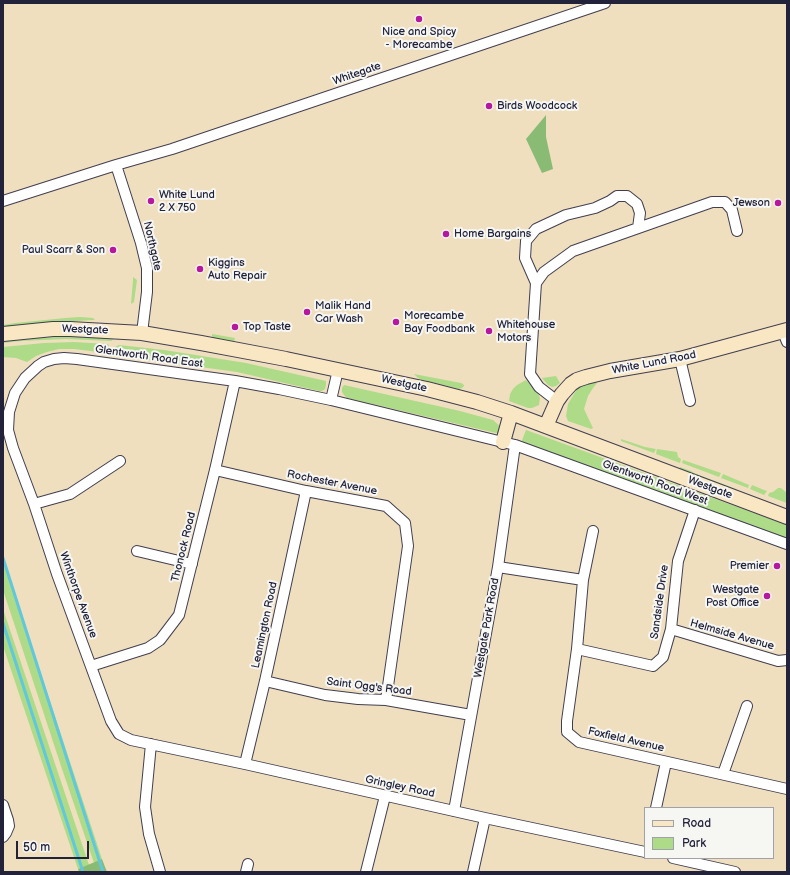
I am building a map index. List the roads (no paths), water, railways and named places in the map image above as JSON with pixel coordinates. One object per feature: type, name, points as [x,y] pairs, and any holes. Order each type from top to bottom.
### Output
[{"type":"street","name":"Whitegate","points":[[116,165],[172,149],[605,3]]},
{"type":"street","points":[[3,201],[116,165]]},
{"type":"street","name":"Northgate","points":[[116,165],[141,243],[147,268],[147,292],[142,333]]},
{"type":"street","points":[[557,401],[540,386],[530,374],[536,283],[524,258],[526,241],[536,229],[566,215],[595,208],[617,196],[627,196],[637,204],[640,214],[638,228]]},
{"type":"street","points":[[536,283],[544,272],[573,251],[712,202],[725,202],[732,210],[737,231]]},
{"type":"street","name":"Westgate","points":[[3,334],[53,329],[142,333],[338,370],[455,396],[511,413],[787,517]]},
{"type":"street","name":"White Lund Road","points":[[546,426],[557,401],[566,389],[577,380],[610,371],[680,360],[786,335]]},
{"type":"street","name":"Glentworth Road East","points":[[8,430],[9,412],[15,392],[25,378],[32,370],[44,362],[64,358],[235,381],[279,389],[331,400],[509,444]]},
{"type":"street","points":[[680,360],[690,401]]},
{"type":"street","points":[[331,400],[338,370]]},
{"type":"street","name":"Thonock Road","points":[[91,666],[148,648],[160,640],[179,615],[215,470],[235,381]]},
{"type":"street","name":"Westgate Park Road","points":[[454,811],[498,567],[511,413]]},
{"type":"street","name":"Winthorpe Avenue","points":[[8,430],[57,574],[111,721],[119,734],[131,740],[151,744]]},
{"type":"street","name":"Glentworth Road West","points":[[509,444],[787,544]]},
{"type":"street","points":[[34,504],[70,494],[120,461]]},
{"type":"street","name":"Rochester Avenue","points":[[215,470],[306,491],[386,506],[405,523],[408,546],[386,700]]},
{"type":"street","name":"Leamington Road","points":[[245,764],[265,681],[306,491]]},
{"type":"street","name":"Sandside Drive","points":[[577,649],[653,666],[663,657],[671,630],[678,561],[695,510]]},
{"type":"street","name":"Foxfield Avenue","points":[[593,531],[583,580],[577,649],[567,721],[567,732],[579,742],[787,789]]},
{"type":"street","points":[[137,551],[192,564]]},
{"type":"street","points":[[498,567],[583,580]]},
{"type":"street","name":"Helmside Avenue","points":[[671,630],[778,660],[787,660]]},
{"type":"street","name":"Saint Ogg's Road","points":[[265,681],[325,695],[358,699],[386,700],[471,715]]},
{"type":"street","points":[[723,774],[747,706]]},
{"type":"street","points":[[151,744],[145,807],[149,834],[160,872]]},
{"type":"street","name":"Gringley Road","points":[[151,744],[644,852]]},
{"type":"street","points":[[656,807],[666,762]]},
{"type":"street","points":[[366,872],[385,796]]},
{"type":"street","points":[[3,805],[9,826],[3,837]]},
{"type":"street","points":[[473,872],[485,818]]},
{"type":"street","points":[[677,859],[735,872]]},
{"type":"waterway","points":[[3,558],[103,872]]},
{"type":"waterway","points":[[3,623],[83,872]]},
{"type":"place","name":"Nice and Spicy - Morecambe","points":[[419,19]]},
{"type":"place","name":"Birds Woodcock","points":[[489,106]]},
{"type":"place","name":"White Lund 2 X 750","points":[[151,201]]},
{"type":"place","name":"Jewson","points":[[778,203]]},
{"type":"place","name":"Home Bargains","points":[[446,234]]},
{"type":"place","name":"Paul Scarr & Son","points":[[113,250]]},
{"type":"place","name":"Kiggins Auto Repair","points":[[200,269]]},
{"type":"place","name":"Malik Hand Car Wash","points":[[307,312]]},
{"type":"place","name":"Morecambe Bay Foodbank","points":[[396,322]]},
{"type":"place","name":"Top Taste","points":[[235,327]]},
{"type":"place","name":"Whitehouse Motors","points":[[489,331]]},
{"type":"place","name":"Premier","points":[[777,566]]},
{"type":"place","name":"Westgate Post Office","points":[[767,596]]}]
